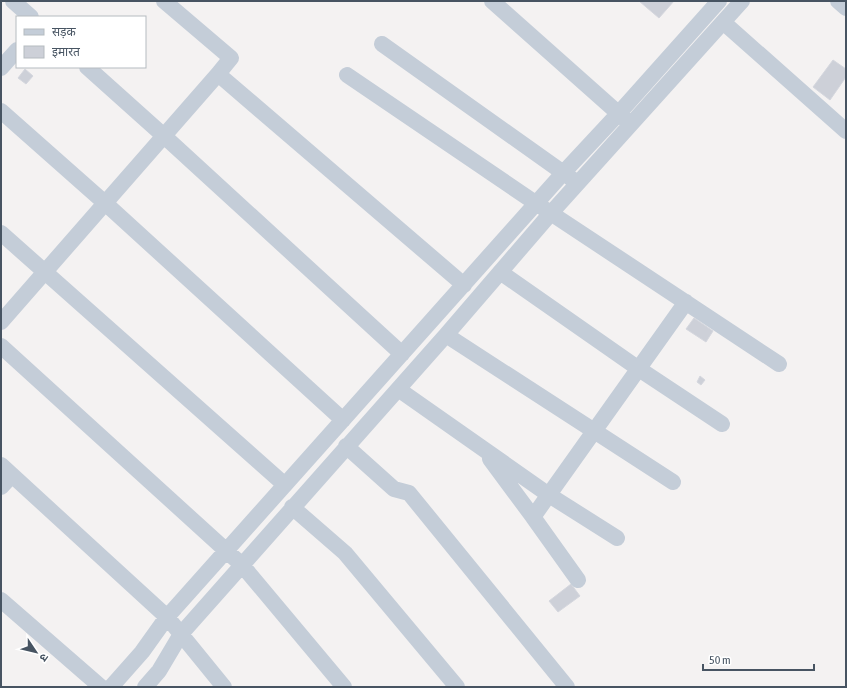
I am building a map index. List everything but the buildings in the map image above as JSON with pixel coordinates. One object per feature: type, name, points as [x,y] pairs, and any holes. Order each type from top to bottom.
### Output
[{"type":"street","points":[[13,1],[30,16]]},
{"type":"street","points":[[1,322],[231,58],[164,1]]},
{"type":"street","points":[[492,1],[631,124]]},
{"type":"street","points":[[111,687],[142,652],[167,617],[564,172],[719,1]]},
{"type":"street","points":[[145,687],[159,671],[181,634],[346,446],[446,335],[551,213],[742,1]]},
{"type":"street","points":[[838,1],[846,8]]},
{"type":"street","points":[[723,22],[846,131]]},
{"type":"street","points":[[382,44],[578,183]]},
{"type":"street","points":[[1,68],[16,51]]},
{"type":"street","points":[[88,68],[402,354]]},
{"type":"street","points":[[218,74],[464,285]]},
{"type":"street","points":[[347,75],[537,204],[779,364]]},
{"type":"street","points":[[1,112],[105,203],[344,420]]},
{"type":"street","points":[[1,233],[285,485]]},
{"type":"street","points":[[500,272],[639,369],[722,424]]},
{"type":"street","points":[[533,517],[686,302]]},
{"type":"street","points":[[446,335],[673,482]]},
{"type":"street","points":[[1,346],[242,564],[344,687]]},
{"type":"street","points":[[398,389],[550,495],[617,538]]},
{"type":"street","points":[[346,446],[394,489],[409,493],[567,687]]},
{"type":"street","points":[[482,447],[578,580]]},
{"type":"street","points":[[1,487],[6,470],[167,617],[224,687]]},
{"type":"street","points":[[292,507],[346,553],[457,687]]},
{"type":"street","points":[[1,600],[101,687]]}]
